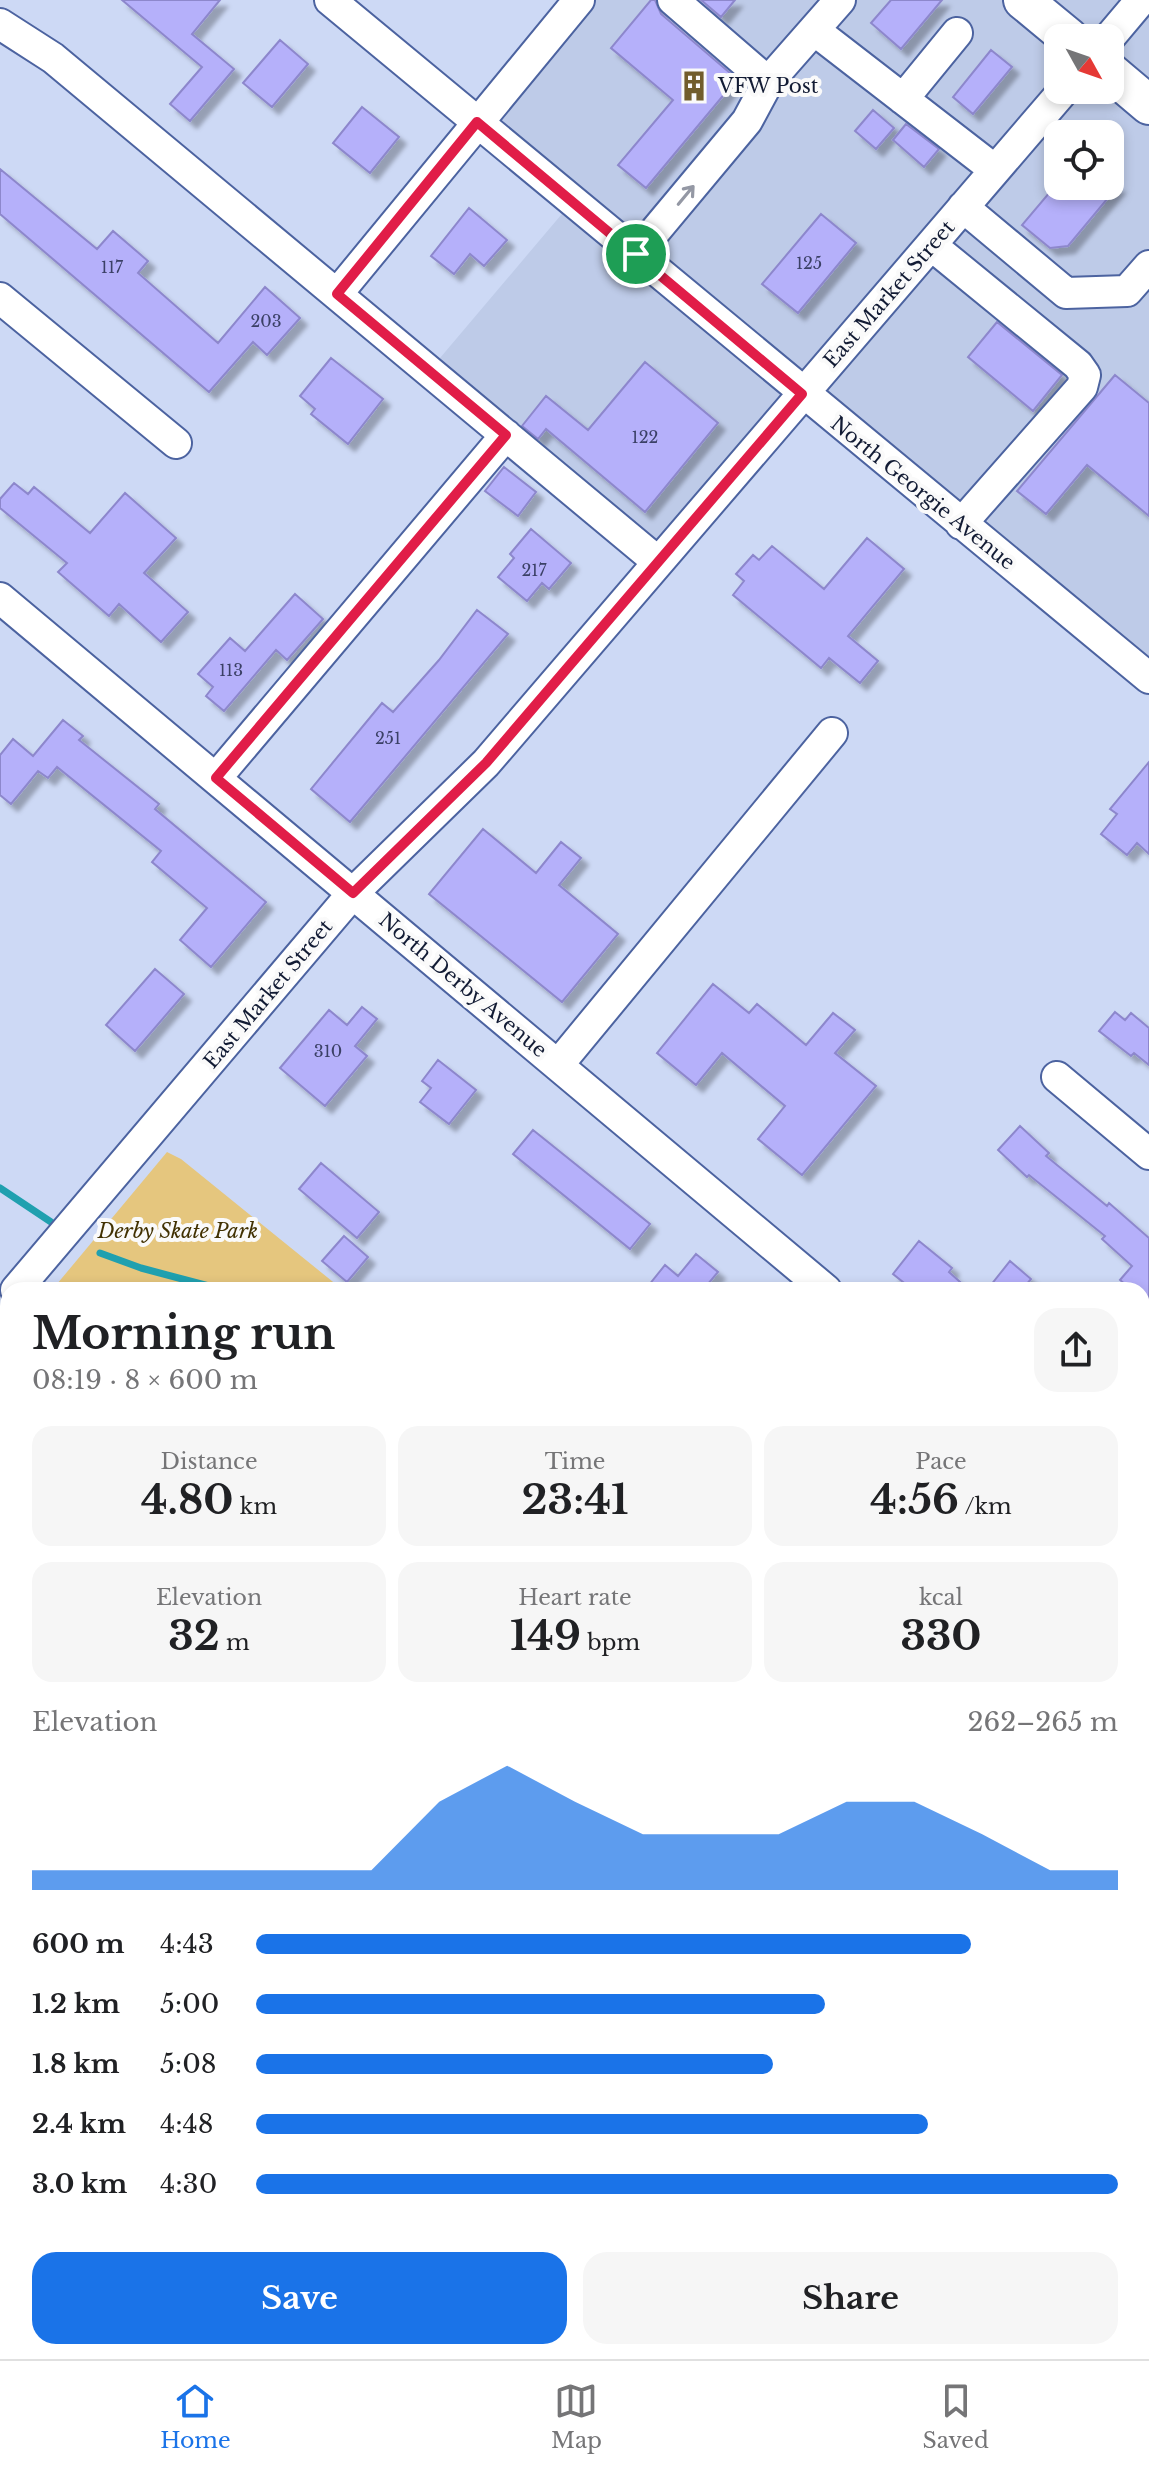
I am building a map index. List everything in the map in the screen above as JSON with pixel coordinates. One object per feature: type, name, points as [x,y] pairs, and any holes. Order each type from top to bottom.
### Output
[{"type":"main road","points":[[1035,4],[1055,24]]},
{"type":"main road","points":[[1124,84],[1149,105]]},
{"type":"street","name":"North Georgie Avenue","points":[[330,0],[802,394],[1146,669]]},
{"type":"street","points":[[337,294],[579,0]]},
{"type":"street","points":[[673,0],[768,82]]},
{"type":"street","points":[[636,254],[747,121],[768,82],[840,0]]},
{"type":"street","points":[[1121,24],[1141,0]]},
{"type":"street","points":[[2,29],[53,58],[658,562]]},
{"type":"street","points":[[814,30],[995,170]]},
{"type":"street","points":[[903,99],[957,33]]},
{"type":"street","name":"East Market Street","points":[[30,1282],[353,893],[486,763],[1052,104]]},
{"type":"street","points":[[963,207],[1066,293],[1127,291],[1149,266]]},
{"type":"street","points":[[931,245],[1078,365],[1085,375],[1082,387],[961,524]]},
{"type":"street","points":[[0,298],[176,443]]},
{"type":"street","points":[[216,778],[506,435]]},
{"type":"street","name":"North Derby Avenue","points":[[0,598],[816,1282]]},
{"type":"street","points":[[558,1065],[832,733]]},
{"type":"street","points":[[1057,1077],[1149,1154]]},
{"type":"shaded area","points":[[579,0],[1149,0],[1149,659],[803,394],[658,562],[429,371],[572,202],[477,122]]},
{"type":"green space","name":"Derby Skate Park","points":[[167,1152],[181,1159],[333,1282],[59,1282]]},
{"type":"building","points":[[122,0],[220,0],[192,34],[234,69],[190,121],[170,104],[202,67]]},
{"type":"building","name":"VFW Post","points":[[651,0],[655,0],[661,14],[737,79],[646,188],[618,165],[673,100],[611,48]]},
{"type":"building","points":[[701,0],[735,0],[721,17]]},
{"type":"building","points":[[891,0],[942,0],[901,49],[871,23]]},
{"type":"building","points":[[280,40],[308,64],[272,107],[243,83]]},
{"type":"building","points":[[991,50],[1012,67],[973,114],[953,97]]},
{"type":"building","points":[[362,107],[399,137],[370,173],[333,143]]},
{"type":"building","points":[[873,110],[894,128],[876,149],[855,131]]},
{"type":"building","points":[[906,124],[939,149],[924,167],[893,140]]},
{"type":"building","points":[[0,169],[97,249],[113,231],[148,261],[138,273],[218,343],[265,287],[300,318],[267,355],[253,342],[209,392],[0,214]]},
{"type":"building","points":[[1044,199],[1106,200],[1068,246],[1050,248],[1022,225]]},
{"type":"building","points":[[469,208],[507,240],[484,266],[470,254],[454,274],[431,256]]},
{"type":"building","points":[[821,214],[856,243],[798,313],[762,284]]},
{"type":"building","points":[[997,322],[1062,375],[1033,411],[968,357]]},
{"type":"building","points":[[331,358],[383,399],[348,444],[311,414],[315,409],[300,396]]},
{"type":"building","points":[[645,362],[718,423],[645,512],[546,429],[538,439],[522,426],[546,396],[588,430]]},
{"type":"building","points":[[1115,375],[1149,403],[1149,516],[1087,465],[1046,514],[1017,491]]},
{"type":"building","points":[[504,467],[536,492],[518,516],[485,491]]},
{"type":"building","points":[[14,483],[28,494],[34,487],[90,533],[125,493],[176,538],[144,573],[188,612],[161,642],[119,604],[109,616],[58,572],[67,563],[0,508],[0,499]]},
{"type":"building","points":[[531,529],[571,563],[549,589],[542,583],[527,601],[498,577],[514,558],[510,554]]},
{"type":"building","points":[[867,538],[904,569],[848,636],[878,661],[860,683],[829,658],[821,668],[733,595],[744,581],[736,574],[753,555],[759,560],[772,546],[824,589]]},
{"type":"building","points":[[295,594],[323,619],[287,660],[276,650],[224,711],[206,696],[213,687],[198,674],[230,638],[245,651]]},
{"type":"building","points":[[477,610],[508,634],[350,822],[311,789],[382,703],[393,712],[439,660]]},
{"type":"building","points":[[63,720],[83,736],[79,740],[159,804],[155,809],[266,902],[211,967],[180,940],[207,908],[152,862],[161,851],[57,767],[48,778],[38,771],[11,804],[0,795],[0,755],[13,739],[33,756]]},
{"type":"building","points":[[1149,762],[1149,854],[1137,843],[1127,855],[1101,834],[1117,814],[1110,809]]},
{"type":"building","points":[[483,829],[536,873],[561,842],[581,858],[559,885],[618,934],[562,1002],[429,894]]},
{"type":"building","points":[[155,969],[184,994],[135,1051],[106,1025]]},
{"type":"building","points":[[713,984],[749,1013],[757,1004],[806,1045],[833,1013],[855,1030],[835,1053],[876,1086],[802,1175],[758,1139],[785,1106],[722,1053],[696,1085],[657,1053]]},
{"type":"building","points":[[362,1007],[377,1019],[355,1046],[367,1056],[325,1106],[280,1068],[329,1010],[347,1025]]},
{"type":"building","points":[[1115,1012],[1125,1020],[1131,1013],[1149,1028],[1149,1065],[1134,1053],[1131,1056],[1099,1031]]},
{"type":"building","points":[[438,1060],[476,1090],[449,1124],[420,1102],[431,1088],[422,1081]]},
{"type":"building","points":[[1020,1126],[1049,1153],[1046,1156],[1107,1206],[1109,1203],[1149,1238],[1149,1282],[1120,1280],[1132,1266],[1102,1239],[1105,1236],[1029,1175],[1027,1177],[998,1150]]},
{"type":"building","points":[[533,1130],[650,1224],[630,1249],[513,1154]]},
{"type":"building","points":[[321,1163],[379,1212],[357,1238],[299,1189]]},
{"type":"building","points":[[344,1236],[368,1257],[347,1282],[322,1261]]},
{"type":"building","points":[[919,1241],[952,1268],[949,1272],[960,1282],[903,1282],[893,1274]]},
{"type":"building","points":[[696,1254],[718,1272],[710,1282],[651,1282],[665,1265],[678,1276]]},
{"type":"building","points":[[1010,1261],[1031,1279],[1029,1282],[993,1282]]},
{"type":"waterway","points":[[0,1188],[51,1222]]},
{"type":"waterway","points":[[100,1253],[194,1282]]},
{"type":"place","name":"VFW Post","points":[[694,86]]},
{"type":"route","points":[[477,122],[636,254],[802,394],[486,763],[353,893],[216,778],[506,435],[337,294],[477,122]]}]
